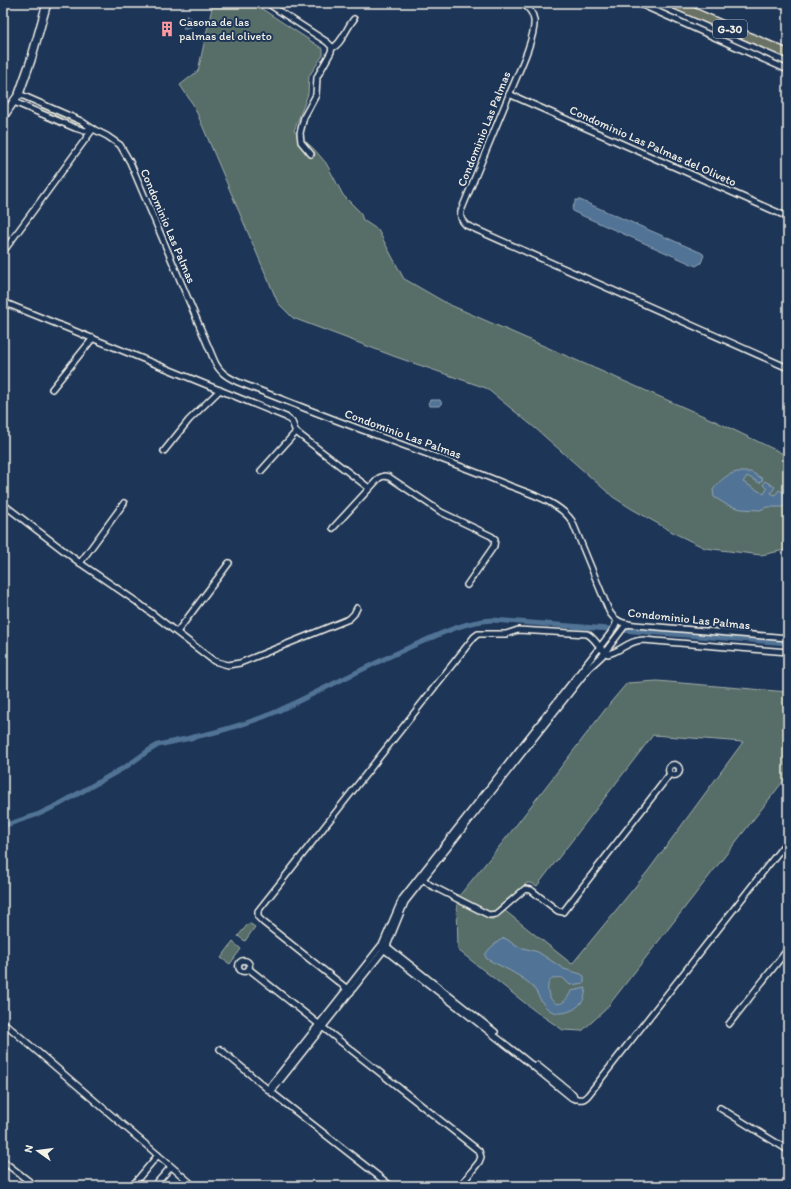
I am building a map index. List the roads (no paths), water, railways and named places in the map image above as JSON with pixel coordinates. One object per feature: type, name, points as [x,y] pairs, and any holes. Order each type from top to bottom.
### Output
[{"type":"main road","points":[[3,116],[19,94],[31,60],[47,3]]},
{"type":"main road","name":"G-30","points":[[672,3],[788,54]]},
{"type":"street","points":[[267,3],[327,42],[332,48]]},
{"type":"street","name":"Condominio Las Palmas","points":[[523,3],[531,11],[534,20],[531,40],[461,211],[460,216],[462,221],[466,225],[788,368]]},
{"type":"street","points":[[638,3],[788,70]]},
{"type":"street","points":[[312,154],[301,142],[300,133],[304,117],[316,95],[317,77],[332,48],[338,43],[354,19]]},
{"type":"street","name":"Condominio Las Palmas","points":[[19,94],[81,121],[120,145],[127,156],[210,353],[222,373],[238,382],[332,419],[462,466],[560,508],[572,521],[605,603],[611,615],[617,620],[628,624],[788,638]]},
{"type":"street","name":"Condominio Las Palmas del Oliveto","points":[[509,94],[788,217]]},
{"type":"street","name":"Condominio Las Palmas","points":[[14,102],[75,128],[85,130],[93,129]]},
{"type":"street","points":[[3,252],[93,129]]},
{"type":"street","points":[[3,303],[286,417],[292,422],[296,432],[370,488]]},
{"type":"street","points":[[52,389],[93,338]]},
{"type":"street","points":[[164,451],[189,420],[220,390]]},
{"type":"street","points":[[261,472],[296,432]]},
{"type":"street","points":[[333,528],[381,477],[389,477],[440,512],[493,538],[495,541],[494,546],[467,585]]},
{"type":"street","points":[[80,563],[124,503]]},
{"type":"street","points":[[3,504],[80,563],[177,632],[214,661],[224,665],[236,665],[261,656],[310,633],[349,619],[357,608]]},
{"type":"street","points":[[177,632],[229,564]]},
{"type":"street","points":[[270,1090],[384,947],[404,904],[422,878],[610,634],[617,620]]},
{"type":"street","points":[[422,878],[589,668],[628,624]]},
{"type":"street","points":[[349,991],[263,922],[258,917],[258,911],[474,637],[478,634],[506,634],[518,630],[587,634],[592,636],[607,654],[610,654],[633,642],[643,640],[788,652]]},
{"type":"street","points":[[422,878],[430,884],[489,915],[496,914],[526,889],[531,890],[558,911],[563,912],[670,774]]},
{"type":"street","points":[[384,947],[572,1098],[581,1100],[586,1098],[788,840]]},
{"type":"street","points":[[729,1024],[788,949]]},
{"type":"street","points":[[249,969],[479,1152],[481,1157],[479,1162],[460,1186]]},
{"type":"street","points":[[3,1022],[194,1186]]},
{"type":"street","points":[[220,1049],[391,1186]]},
{"type":"street","points":[[720,1108],[788,1150]]},
{"type":"street","points":[[132,1186],[158,1155]]},
{"type":"street","points":[[3,1161],[35,1186]]},
{"type":"street","points":[[154,1186],[171,1167]]},
{"type":"water","points":[[187,15],[193,21],[192,26],[187,29],[183,29]]},
{"type":"water","points":[[576,200],[580,200],[702,253],[704,255],[701,263],[696,266],[574,212],[572,209]]},
{"type":"water","points":[[430,400],[440,400],[442,404],[440,406],[430,406],[428,403]]},
{"type":"water","points":[[737,472],[751,472],[763,479],[760,483],[747,476],[743,482],[764,494],[767,489],[763,485],[765,481],[775,487],[771,493],[775,495],[779,490],[787,494],[785,505],[783,507],[767,507],[760,510],[741,509],[727,505],[714,497],[713,490],[718,484],[727,476]]},
{"type":"water","points":[[504,938],[516,946],[538,952],[564,969],[584,976],[584,983],[570,985],[563,978],[554,978],[549,983],[549,996],[553,1002],[559,1004],[565,1001],[571,991],[586,988],[585,996],[578,1006],[570,1011],[561,1013],[556,1013],[548,1009],[530,984],[515,973],[487,959],[485,956],[490,948]]},
{"type":"waterway","points":[[3,826],[39,814],[58,805],[127,766],[158,745],[219,731],[264,717],[405,649],[466,624],[493,620],[788,643]]},
{"type":"place","name":"Casona de las palmas del oliveto","points":[[167,29]]}]
